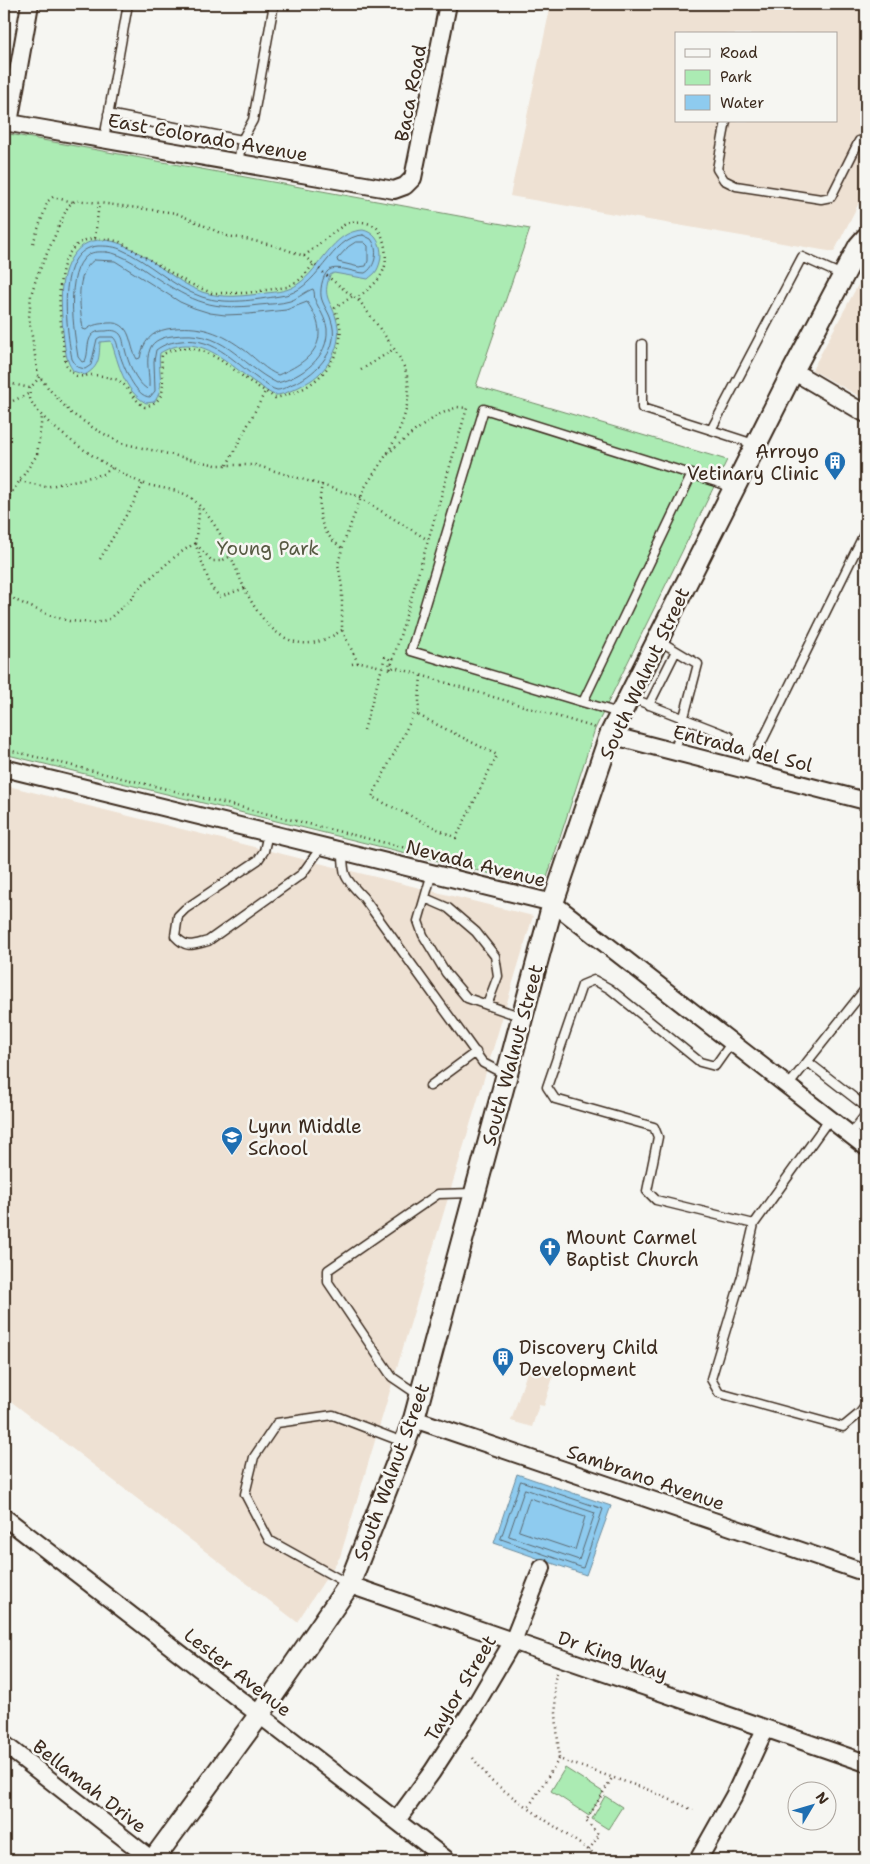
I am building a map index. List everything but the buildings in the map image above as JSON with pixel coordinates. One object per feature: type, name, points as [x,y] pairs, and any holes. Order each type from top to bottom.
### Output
[{"type":"street","points":[[6,122],[30,4]]},
{"type":"street","name":"Baca Road","points":[[405,186],[413,178],[448,4]]},
{"type":"street","name":"East Colorado Avenue","points":[[6,122],[394,190],[405,186]]},
{"type":"street","name":"South Walnut Street","points":[[152,1860],[260,1714],[348,1584],[414,1419],[553,903],[611,734],[793,371],[859,246],[866,238]]},
{"type":"street","points":[[793,371],[866,414]]},
{"type":"street","name":"Entrada del Sol","points":[[611,734],[866,801]]},
{"type":"street","name":"Nevada Avenue","points":[[4,768],[553,903],[866,1147]]},
{"type":"street","name":"Sambrano Avenue","points":[[414,1419],[866,1573]]},
{"type":"street","name":"Lester Avenue","points":[[4,1517],[447,1860]]},
{"type":"street","name":"Taylor Street","points":[[397,1820],[432,1772],[476,1704],[512,1640],[542,1568]]},
{"type":"street","name":"Dr King Way","points":[[348,1584],[866,1763]]},
{"type":"street","points":[[698,1860],[734,1796],[765,1729]]},
{"type":"street","name":"Bellamah Drive","points":[[4,1744],[152,1860]]},
{"type":"lane","points":[[104,139],[128,4]]},
{"type":"lane","points":[[238,163],[242,140],[253,120],[274,4]]},
{"type":"lane","points":[[108,114],[242,140]]},
{"type":"lane","points":[[726,122],[717,169],[724,180],[736,186],[821,199],[832,197],[859,141]]},
{"type":"lane","points":[[711,430],[802,257],[844,275]]},
{"type":"lane","points":[[642,344],[642,408],[756,445]]},
{"type":"lane","points":[[729,736],[649,705],[583,702],[411,650],[484,409],[734,488]]},
{"type":"lane","points":[[583,702],[692,474]]},
{"type":"lane","points":[[748,770],[866,530]]},
{"type":"lane","points":[[658,640],[698,664],[675,751]]},
{"type":"lane","points":[[649,705],[676,651]]},
{"type":"lane","points":[[268,833],[264,851],[258,860],[184,909],[178,916],[175,936],[182,944],[191,946],[208,941],[302,874],[322,846]]},
{"type":"lane","points":[[343,851],[343,871],[348,882],[363,897],[483,1063],[507,1075]]},
{"type":"lane","points":[[432,873],[418,921],[446,973],[467,998],[522,1018]]},
{"type":"lane","points":[[425,898],[448,908],[476,932],[496,956],[498,976],[487,1005]]},
{"type":"lane","points":[[732,1042],[714,1066],[700,1062],[610,989],[594,980],[582,985],[547,1087],[555,1099],[654,1127],[658,1137],[647,1191],[656,1200],[754,1224]]},
{"type":"lane","points":[[788,1086],[866,988]]},
{"type":"lane","points":[[430,1086],[476,1052]]},
{"type":"lane","points":[[808,1062],[866,1107]]},
{"type":"lane","points":[[850,1135],[866,1114]]},
{"type":"lane","points":[[830,1118],[754,1224],[742,1276],[711,1379],[719,1393],[842,1427],[860,1413],[866,1405]]},
{"type":"lane","points":[[420,1397],[392,1377],[328,1282],[328,1270],[438,1194],[475,1193]]},
{"type":"lane","points":[[348,1584],[269,1540],[245,1494],[254,1457],[277,1423],[333,1415],[405,1442]]},
{"type":"path","points":[[32,243],[48,201],[53,197],[73,202]]},
{"type":"path","points":[[358,663],[342,630],[342,596],[338,564],[360,498],[397,437],[403,420],[408,391],[407,375],[394,349],[360,301],[314,266],[304,256],[276,246],[228,236],[176,213],[76,200],[68,206],[37,276],[31,295],[29,317],[40,377],[71,413],[95,430],[121,443],[216,465],[256,465],[322,484],[360,498],[428,540]]},
{"type":"path","points":[[95,239],[99,203]]},
{"type":"path","points":[[304,256],[347,224],[365,222],[378,228],[384,242],[386,257],[384,268],[378,280],[358,297],[360,301]]},
{"type":"path","points":[[314,266],[301,279],[287,287],[246,293],[212,293],[188,283],[120,242],[87,240],[77,245],[68,258],[62,272],[59,299],[65,358],[69,371],[76,376],[102,375],[120,381],[137,402],[145,407],[156,403],[163,392],[162,354],[179,349],[197,349],[227,363],[248,380],[276,398],[302,389],[317,379],[334,357],[340,342],[340,327],[335,308],[352,296]]},
{"type":"path","points":[[361,370],[394,349]]},
{"type":"path","points":[[40,377],[30,388],[30,401],[42,417],[63,435],[113,468],[142,483],[194,499],[220,533],[244,588],[264,620],[283,638],[297,643],[316,643],[329,640],[342,630]]},
{"type":"path","points":[[4,382],[30,388]]},
{"type":"path","points":[[227,465],[265,392]]},
{"type":"path","points":[[4,405],[30,394]]},
{"type":"path","points":[[387,454],[438,415],[457,407],[467,408],[390,670]]},
{"type":"path","points":[[4,504],[37,454],[42,417]]},
{"type":"path","points":[[20,481],[46,487],[104,474],[113,468]]},
{"type":"path","points":[[100,559],[134,502],[142,483]]},
{"type":"path","points":[[322,484],[320,498],[323,528],[331,540],[342,548]]},
{"type":"path","points":[[197,504],[200,515],[195,543],[211,587],[220,597],[244,588]]},
{"type":"path","points":[[195,543],[212,561],[222,561],[231,556]]},
{"type":"path","points":[[4,587],[15,600],[49,615],[69,621],[96,623],[109,619],[131,599],[141,586],[177,555],[195,543]]},
{"type":"path","points":[[4,598],[11,596]]},
{"type":"path","points":[[364,730],[385,656],[389,659],[390,670]]},
{"type":"path","points":[[352,664],[361,662],[381,668]]},
{"type":"path","points":[[390,670],[394,667],[611,734]]},
{"type":"path","points":[[418,715],[421,675]]},
{"type":"path","points":[[414,714],[418,715],[497,755],[456,838],[372,797],[414,714]]},
{"type":"path","points":[[4,749],[540,881]]},
{"type":"path","points":[[528,1808],[559,1759],[554,1682],[558,1672]]},
{"type":"path","points":[[474,1758],[490,1780],[603,1860]]},
{"type":"path","points":[[559,1759],[649,1790],[693,1810]]},
{"type":"path","points":[[589,1850],[599,1835],[586,1821],[612,1777]]},
{"type":"shaded area","points":[[551,4],[866,4],[866,189],[834,252],[510,196]]},
{"type":"shaded area","points":[[866,270],[866,400],[812,370]]},
{"type":"shaded area","name":"Lynn Middle School","points":[[4,785],[533,916],[340,1557],[297,1622],[4,1396]]},
{"type":"shaded area","points":[[530,1363],[555,1371],[544,1406],[539,1405],[532,1427],[511,1421]]},
{"type":"green space","name":"Young Park","points":[[4,133],[530,229],[476,386],[727,460],[595,729],[544,887],[4,754]]},
{"type":"green space","points":[[565,1768],[603,1792],[589,1816],[551,1791]]},
{"type":"green space","points":[[605,1796],[622,1807],[608,1829],[592,1819]]},
{"type":"water","points":[[363,230],[374,236],[380,246],[381,258],[377,270],[368,279],[334,273],[330,275],[327,295],[337,322],[338,339],[336,347],[328,363],[317,376],[293,390],[275,395],[266,391],[215,354],[189,345],[175,347],[160,353],[160,391],[154,402],[146,403],[138,398],[127,384],[111,341],[100,342],[99,357],[96,365],[85,375],[73,371],[69,364],[63,335],[62,286],[64,274],[73,255],[88,243],[98,240],[109,240],[121,244],[142,255],[191,287],[218,296],[234,296],[287,290],[306,277],[343,237],[352,232]]},
{"type":"water","points":[[517,1474],[611,1506],[586,1575],[494,1543]]},
{"type":"place","name":"Arroyo Vetinary Clinic","points":[[835,481]]},
{"type":"place","name":"Lynn Middle School","points":[[232,1156]]},
{"type":"place","name":"Mount Carmel Baptist Church","points":[[550,1267]]},
{"type":"place","name":"Discovery Child Development","points":[[503,1377]]}]
